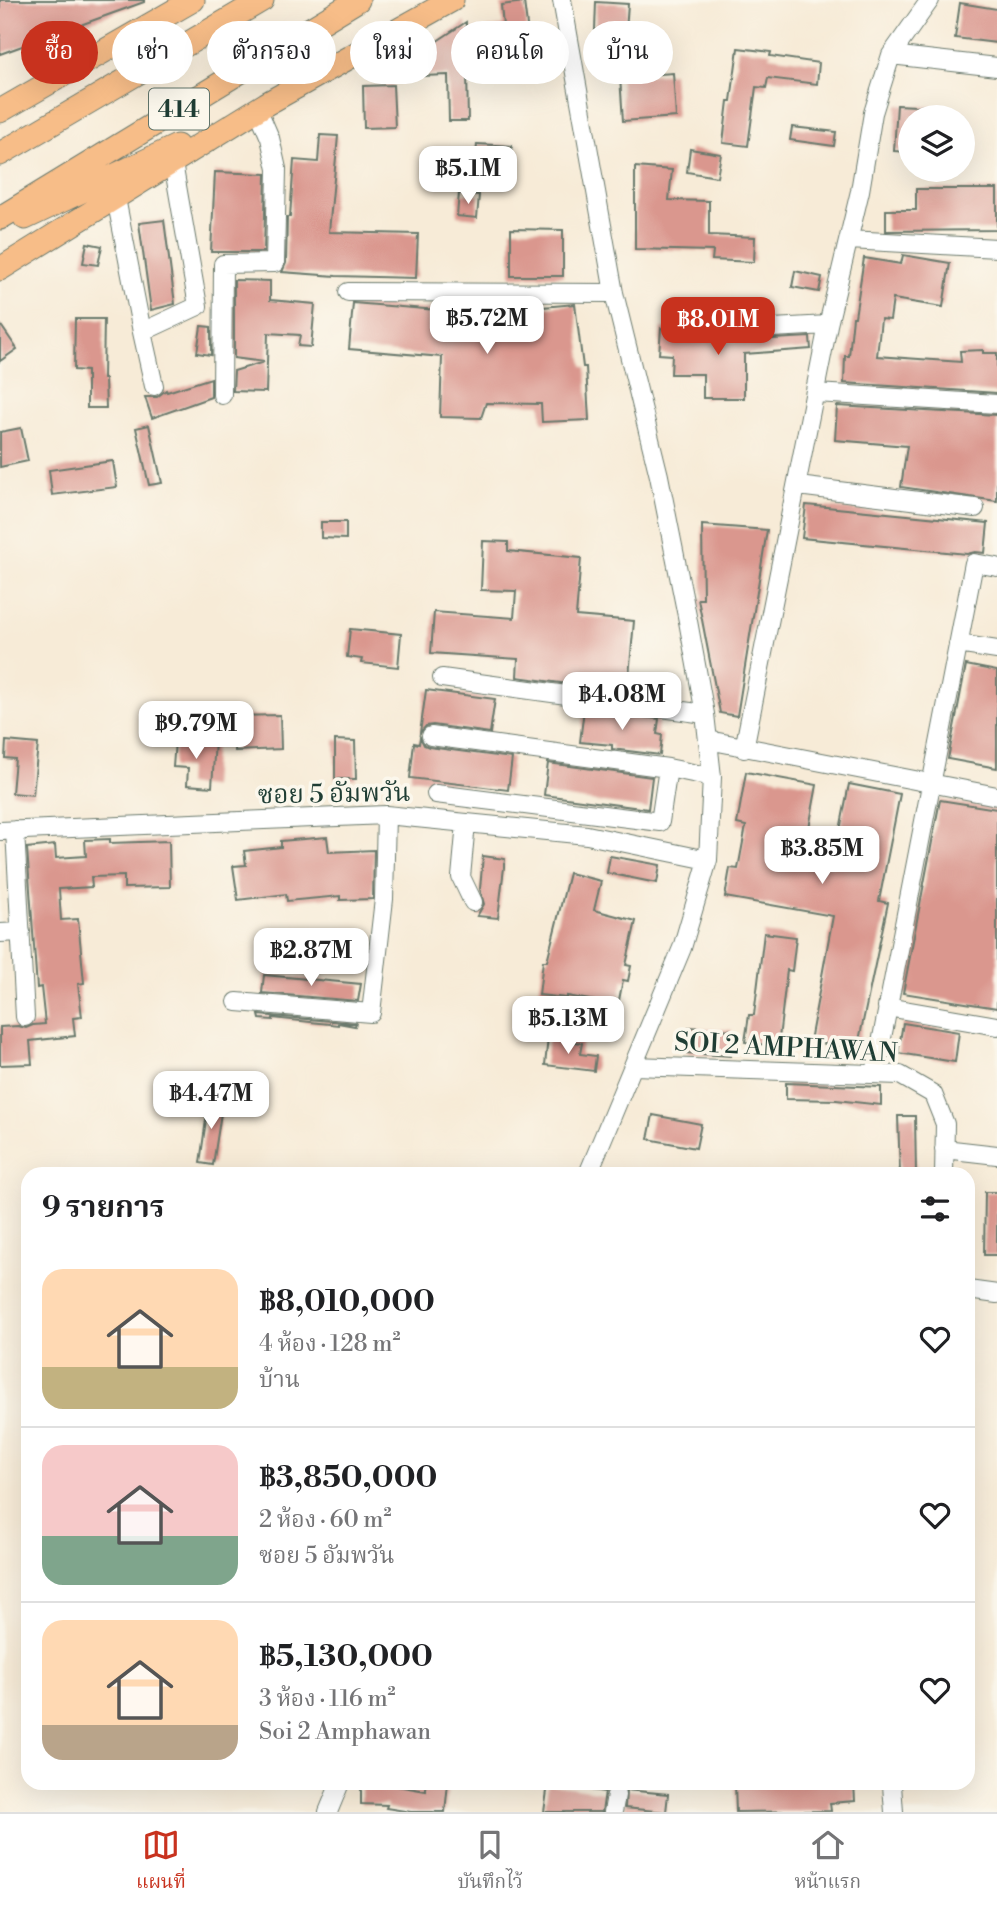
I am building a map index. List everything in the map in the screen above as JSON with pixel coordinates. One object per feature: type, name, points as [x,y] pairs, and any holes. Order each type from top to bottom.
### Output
[{"type":"main road","points":[[0,111],[193,0]]},
{"type":"main road","name":"414","points":[[0,154],[262,0]]},
{"type":"main road","name":"414","points":[[0,218],[358,0]]},
{"type":"main road","name":"414","points":[[0,269],[262,107],[452,0]]},
{"type":"main road","points":[[0,230],[262,107]]},
{"type":"street","points":[[562,0],[614,293],[659,475],[705,714],[712,777],[708,860],[682,948],[591,1167]]},
{"type":"street","points":[[744,748],[828,325],[860,191],[873,113],[891,55],[930,0]]},
{"type":"street","points":[[891,55],[997,67]]},
{"type":"street","points":[[222,395],[223,264],[275,263],[276,169],[262,107]]},
{"type":"street","points":[[142,332],[198,306],[173,163]]},
{"type":"street","points":[[116,198],[154,386]]},
{"type":"street","points":[[849,240],[997,248]]},
{"type":"street","points":[[348,292],[614,293]]},
{"type":"street","points":[[716,331],[828,325]]},
{"type":"street","points":[[816,393],[997,404]]},
{"type":"street","points":[[798,486],[975,508]]},
{"type":"street","points":[[875,1074],[974,563],[997,567]]},
{"type":"street","points":[[958,644],[997,650]]},
{"type":"street","points":[[442,678],[705,714]]},
{"type":"street","points":[[431,736],[668,768],[712,777]]},
{"type":"street","points":[[708,740],[997,796]]},
{"type":"street","points":[[436,794],[660,822],[668,768]]},
{"type":"street","points":[[237,1002],[371,1013],[384,899],[386,815]]},
{"type":"street","name":"ซอย 5 อัมพวัน","points":[[8,831],[386,815],[587,835],[708,860]]},
{"type":"street","points":[[466,823],[461,877],[473,902]]},
{"type":"street","points":[[8,831],[20,932],[25,1017]]},
{"type":"street","points":[[0,933],[20,932]]},
{"type":"street","points":[[887,1007],[997,1026]]},
{"type":"street","name":"SOI 2 AMPHAWAN","points":[[634,1066],[900,1074],[933,1094],[945,1124],[944,1167]]},
{"type":"street","points":[[944,1149],[997,1155]]},
{"type":"street","points":[[975,1291],[997,1294]]},
{"type":"street","points":[[328,1812],[337,1790]]},
{"type":"street","points":[[892,1790],[894,1812]]},
{"type":"building","points":[[0,0],[144,0],[91,21],[21,21],[21,46],[0,54]]},
{"type":"building","points":[[524,2],[526,21],[503,21],[501,5]]},
{"type":"building","points":[[596,2],[628,4],[627,21],[595,21]]},
{"type":"building","points":[[960,3],[997,9],[997,43],[955,38]]},
{"type":"building","points":[[451,32],[451,84],[467,84],[468,121],[449,121],[448,75],[437,75],[437,41]]},
{"type":"building","points":[[738,48],[819,63],[817,84],[768,78],[766,88],[756,87],[748,146],[723,143]]},
{"type":"building","points":[[673,73],[676,117],[623,121],[620,84],[673,84]]},
{"type":"building","points":[[393,85],[395,127],[364,128],[363,86]]},
{"type":"building","points":[[897,105],[898,105],[898,151],[894,151]]},
{"type":"building","points":[[792,127],[836,132],[834,146],[790,140]]},
{"type":"building","points":[[320,135],[338,136],[329,232],[418,234],[416,278],[282,272],[286,263],[287,217],[290,217],[294,160],[318,162]]},
{"type":"building","points":[[477,144],[512,146],[510,173],[475,170]]},
{"type":"building","points":[[690,149],[721,154],[717,177],[687,172]]},
{"type":"building","points":[[635,167],[672,170],[669,200],[709,201],[709,235],[755,237],[754,262],[712,260],[713,251],[635,249]]},
{"type":"building","points":[[215,172],[266,174],[264,252],[211,252]]},
{"type":"building","points":[[916,189],[997,189],[997,230],[886,231],[886,210],[916,210]]},
{"type":"building","points":[[459,193],[479,195],[477,218],[457,216]]},
{"type":"building","points":[[164,220],[175,304],[151,310],[139,223]]},
{"type":"building","points":[[511,229],[563,230],[563,276],[511,276]]},
{"type":"building","points":[[87,243],[102,246],[98,265],[83,263]]},
{"type":"building","points":[[903,255],[950,263],[943,307],[893,299],[890,320],[881,319],[877,356],[961,362],[960,351],[983,350],[983,353],[997,353],[997,393],[844,383],[845,356],[849,356],[864,258],[901,264]]},
{"type":"building","points":[[795,271],[822,277],[819,292],[792,287]]},
{"type":"building","points":[[234,280],[270,281],[270,300],[315,304],[311,347],[298,346],[300,335],[268,333],[266,392],[233,391],[234,371],[264,362],[234,358]]},
{"type":"building","points":[[353,303],[533,318],[532,308],[575,304],[583,367],[586,367],[589,420],[542,422],[541,404],[486,403],[481,418],[440,417],[442,357],[349,349]]},
{"type":"building","points":[[75,319],[104,319],[103,379],[106,408],[87,408],[87,371],[74,370]]},
{"type":"building","points":[[671,321],[697,324],[696,337],[706,336],[716,342],[810,337],[811,349],[744,354],[744,398],[703,398],[703,374],[671,374],[672,355],[659,354],[661,328],[671,329]]},
{"type":"building","points":[[0,324],[17,349],[0,361]]},
{"type":"building","points":[[201,326],[211,327],[211,355],[197,353]]},
{"type":"building","points":[[211,378],[211,397],[152,418],[145,397],[157,397],[166,390],[167,392]]},
{"type":"building","points":[[837,406],[997,415],[997,501],[901,487],[907,446],[835,440]]},
{"type":"building","points":[[149,425],[162,483],[149,485],[136,428]]},
{"type":"building","points":[[21,428],[28,461],[0,467],[0,432]]},
{"type":"building","points":[[113,461],[117,487],[52,495],[49,470]]},
{"type":"building","points":[[806,505],[988,523],[985,553],[967,554],[802,538]]},
{"type":"building","points":[[321,522],[346,522],[346,539],[321,538]]},
{"type":"building","points":[[702,525],[767,530],[737,716],[720,713],[698,599],[703,599]]},
{"type":"building","points":[[483,541],[508,542],[508,551],[581,558],[576,616],[634,621],[629,676],[641,677],[640,694],[517,677],[518,659],[431,653],[434,612],[514,618],[516,591],[481,590]]},
{"type":"building","points":[[350,629],[401,634],[398,667],[361,663],[362,659],[347,657]]},
{"type":"building","points":[[966,665],[997,671],[997,768],[948,759]]},
{"type":"building","points":[[426,690],[495,699],[490,733],[433,725],[426,726],[420,733]]},
{"type":"building","points":[[584,709],[659,719],[657,734],[662,735],[660,755],[612,749],[612,745],[580,742]]},
{"type":"building","points":[[280,715],[281,749],[235,751],[234,716]]},
{"type":"building","points":[[420,737],[424,745],[429,747],[512,758],[508,790],[410,778],[414,743],[419,744]]},
{"type":"building","points":[[189,739],[215,741],[212,787],[187,785],[188,768],[173,767],[175,741],[189,742]]},
{"type":"building","points":[[335,740],[355,741],[356,779],[335,779]]},
{"type":"building","points":[[6,741],[38,744],[33,795],[12,793],[15,759],[5,758]]},
{"type":"building","points":[[548,763],[652,777],[648,809],[544,795]]},
{"type":"building","points":[[746,772],[817,785],[803,860],[833,866],[849,784],[900,794],[879,901],[888,903],[857,1050],[810,1041],[833,916],[725,897],[730,868],[738,869],[746,826],[737,824]]},
{"type":"building","points":[[940,800],[997,809],[997,1008],[903,993]]},
{"type":"building","points":[[327,837],[329,852],[374,850],[373,899],[340,900],[340,896],[287,901],[286,894],[238,900],[233,866],[246,865],[244,851],[281,847],[281,841]]},
{"type":"building","points":[[110,839],[110,843],[169,841],[170,887],[124,888],[124,876],[91,877],[92,887],[59,889],[61,920],[78,919],[84,983],[78,984],[82,1017],[73,1018],[75,1036],[30,1041],[32,1064],[0,1065],[0,1027],[26,1028],[45,1024],[41,987],[37,988],[27,848],[55,845],[56,858],[86,856],[85,840]]},
{"type":"building","points":[[483,856],[505,859],[498,918],[477,916],[484,904],[480,889]]},
{"type":"building","points":[[610,856],[660,865],[657,883],[607,873]]},
{"type":"building","points":[[569,873],[601,881],[594,910],[636,921],[626,965],[631,966],[628,981],[623,980],[618,1005],[567,996],[539,995],[543,961],[547,961]]},
{"type":"building","points":[[764,933],[796,937],[792,971],[787,970],[778,1047],[745,1042],[749,1015],[754,1015]]},
{"type":"building","points":[[264,975],[361,984],[358,1001],[262,993]]},
{"type":"building","points":[[259,1015],[356,1023],[355,1026],[260,1019]]},
{"type":"building","points":[[903,1023],[959,1032],[955,1062],[898,1053]]},
{"type":"building","points":[[689,1027],[732,1030],[731,1056],[687,1053]]},
{"type":"building","points":[[548,1038],[582,1043],[580,1054],[596,1056],[594,1071],[545,1065]]},
{"type":"building","points":[[786,1083],[881,1087],[881,1105],[836,1100],[786,1099]]},
{"type":"building","points":[[209,1098],[223,1100],[213,1165],[200,1163]]},
{"type":"building","points":[[653,1115],[701,1124],[696,1148],[648,1139]]},
{"type":"building","points":[[898,1116],[915,1116],[916,1167],[900,1167]]},
{"type":"building","points":[[985,1192],[997,1192],[997,1255],[984,1255]]},
{"type":"building","points":[[361,1790],[447,1790],[445,1812],[411,1812],[386,1808],[387,1805],[361,1804]]},
{"type":"building","points":[[547,1790],[605,1792],[602,1812],[544,1812]]},
{"type":"building","points":[[626,1790],[668,1794],[666,1812],[625,1808]]},
{"type":"building","points":[[735,1790],[854,1790],[855,1801],[830,1803],[831,1811],[736,1812]]}]
